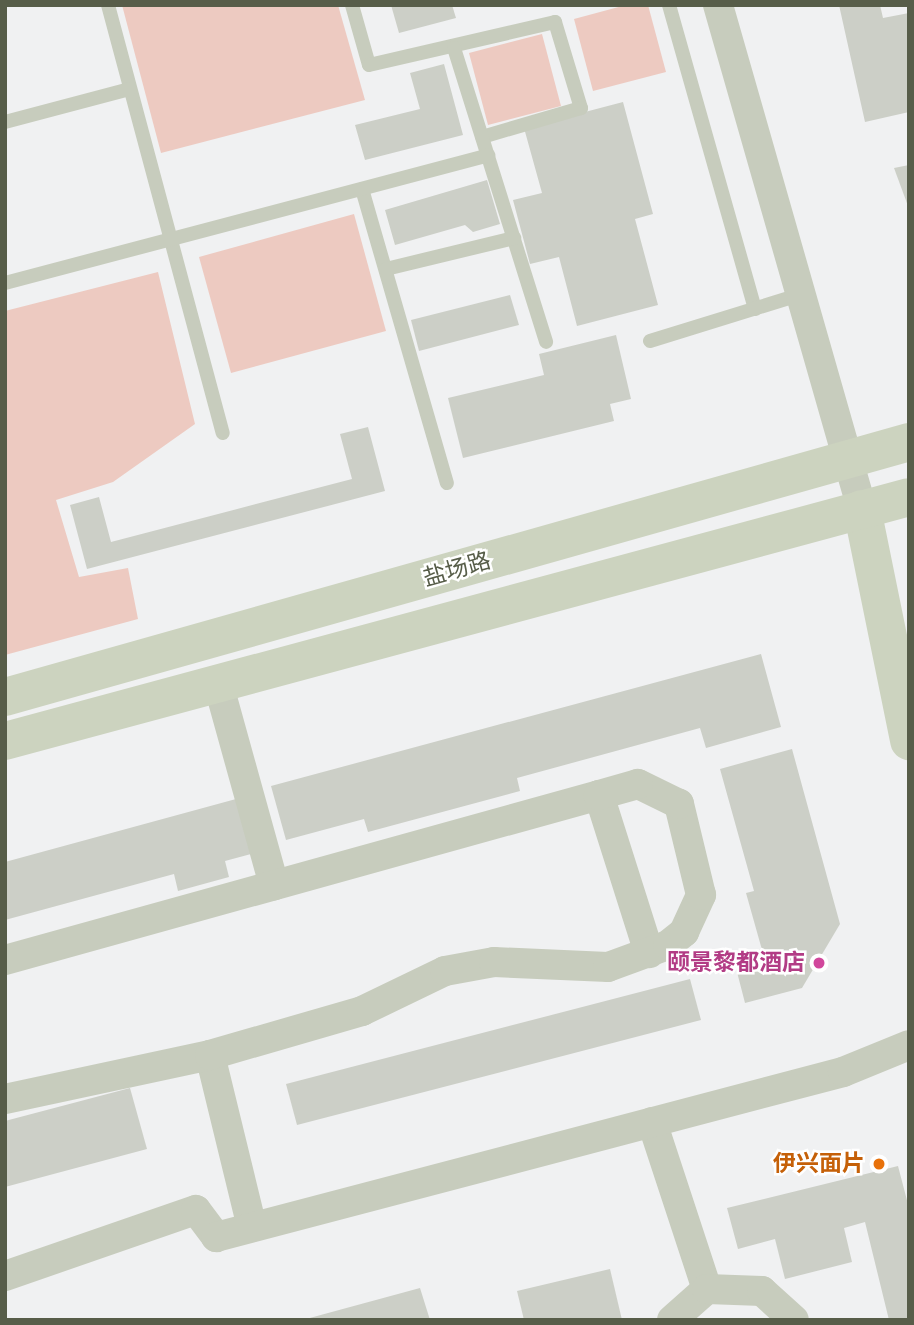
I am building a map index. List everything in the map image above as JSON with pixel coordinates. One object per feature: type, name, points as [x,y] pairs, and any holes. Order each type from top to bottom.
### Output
[{"type":"main road","name":"盐场路","points":[[5,697],[909,442]]},
{"type":"main road","name":"盐场路","points":[[5,741],[909,497]]},
{"type":"main road","points":[[862,509],[909,741]]},
{"type":"street","points":[[718,5],[862,509]]},
{"type":"street","points":[[218,684],[274,886]]},
{"type":"street","points":[[5,960],[638,784],[679,804],[701,895],[684,932],[649,953],[608,967],[494,962],[445,971],[362,1011],[210,1055],[5,1099]]},
{"type":"street","points":[[599,795],[649,953]]},
{"type":"street","points":[[5,1276],[196,1210],[216,1237],[843,1072],[909,1045]]},
{"type":"street","points":[[210,1055],[252,1227]]},
{"type":"street","points":[[652,1122],[707,1289]]},
{"type":"street","points":[[672,1320],[707,1289],[762,1291],[793,1320]]},
{"type":"lane","points":[[108,5],[223,433]]},
{"type":"lane","points":[[352,5],[369,65],[454,48],[555,22],[581,108],[482,137]]},
{"type":"lane","points":[[669,5],[754,309]]},
{"type":"lane","points":[[454,48],[546,342]]},
{"type":"lane","points":[[5,122],[130,89]]},
{"type":"lane","points":[[5,283],[488,155]]},
{"type":"lane","points":[[362,189],[447,483]]},
{"type":"lane","points":[[386,269],[514,238]]},
{"type":"lane","points":[[650,341],[802,294]]},
{"type":"shaded area","points":[[122,5],[338,5],[365,100],[161,153]]},
{"type":"shaded area","points":[[626,5],[648,5],[666,72],[593,91],[574,19]]},
{"type":"shaded area","points":[[542,34],[561,106],[488,125],[469,53]]},
{"type":"shaded area","points":[[354,214],[386,331],[231,373],[199,257]]},
{"type":"shaded area","points":[[158,272],[195,424],[113,482],[56,500],[79,577],[128,568],[138,619],[5,655],[5,311]]},
{"type":"building","points":[[391,5],[452,5],[456,18],[399,33]]},
{"type":"building","points":[[839,5],[880,5],[883,18],[909,13],[909,112],[865,122]]},
{"type":"building","points":[[444,64],[463,135],[365,160],[355,125],[420,109],[410,73]]},
{"type":"building","points":[[623,102],[653,214],[635,219],[658,305],[577,326],[559,257],[530,264],[513,200],[542,193],[524,128]]},
{"type":"building","points":[[909,165],[909,206],[908,206],[894,168]]},
{"type":"building","points":[[487,180],[500,224],[473,232],[465,225],[395,245],[385,210]]},
{"type":"building","points":[[510,295],[519,325],[419,351],[411,320]]},
{"type":"building","points":[[616,335],[631,399],[610,404],[614,421],[463,458],[448,398],[544,375],[539,354]]},
{"type":"building","points":[[368,427],[385,491],[87,569],[70,505],[99,497],[111,542],[352,479],[340,434]]},
{"type":"building","points":[[761,654],[781,727],[706,748],[700,728],[517,778],[520,791],[368,832],[364,819],[286,840],[271,786]]},
{"type":"building","points":[[792,749],[840,924],[802,988],[745,1003],[737,972],[766,964],[746,893],[754,891],[720,769]]},
{"type":"building","points":[[236,799],[251,854],[225,861],[229,877],[178,891],[174,874],[5,920],[5,862]]},
{"type":"building","points":[[690,979],[701,1020],[297,1125],[286,1084]]},
{"type":"building","points":[[130,1088],[147,1149],[5,1187],[5,1121]]},
{"type":"building","points":[[898,1166],[909,1208],[909,1320],[889,1320],[865,1222],[844,1228],[852,1262],[785,1279],[775,1239],[738,1249],[727,1208]]},
{"type":"building","points":[[610,1269],[622,1320],[524,1320],[517,1291]]},
{"type":"building","points":[[420,1288],[430,1320],[306,1320],[306,1319]]},
{"type":"place","name":"颐景黎都酒店","points":[[819,963]]},
{"type":"place","name":"伊兴面片","points":[[879,1164]]}]
